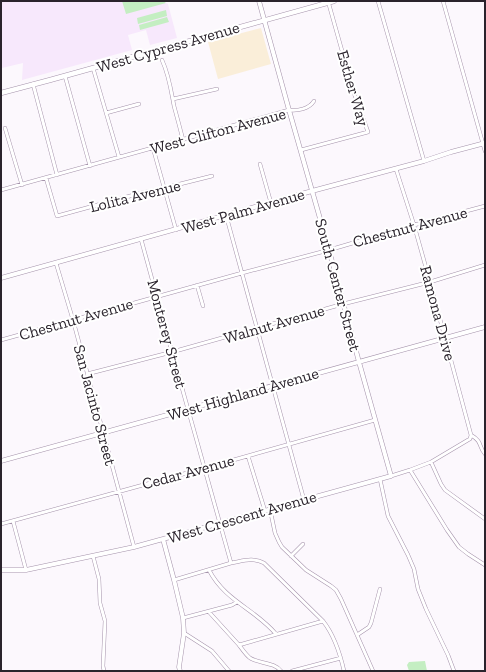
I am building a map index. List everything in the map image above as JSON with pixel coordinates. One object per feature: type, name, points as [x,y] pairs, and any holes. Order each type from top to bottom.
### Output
[{"type":"main road","name":"West Cypress Avenue","points":[[1,93],[330,2]]},
{"type":"street","name":"South Center Street","points":[[259,1],[391,476]]},
{"type":"street","points":[[378,1],[424,161]]},
{"type":"street","points":[[442,1],[484,143],[485,151]]},
{"type":"street","name":"Esther Way","points":[[300,150],[368,132],[353,90],[330,2]]},
{"type":"street","points":[[162,60],[166,68],[183,140]]},
{"type":"street","points":[[93,68],[119,157]]},
{"type":"street","points":[[1,190],[90,166],[65,76]]},
{"type":"street","points":[[33,84],[58,174]]},
{"type":"street","points":[[173,99],[217,89]]},
{"type":"street","name":"West Clifton Avenue","points":[[90,166],[289,110],[298,110],[312,104],[314,101]]},
{"type":"street","points":[[106,113],[139,104]]},
{"type":"street","points":[[5,128],[22,184]]},
{"type":"street","name":"West Palm Avenue","points":[[1,278],[176,230],[271,202],[396,169],[484,143]]},
{"type":"street","points":[[153,148],[176,230]]},
{"type":"street","points":[[260,164],[271,202]]},
{"type":"street","name":"Ramona Drive","points":[[396,169],[414,225],[471,434],[479,440],[482,451],[485,454]]},
{"type":"street","name":"Lolita Avenue","points":[[46,178],[57,216],[141,193],[212,176]]},
{"type":"street","name":"Chestnut Avenue","points":[[1,340],[485,206]]},
{"type":"street","points":[[226,215],[304,500]]},
{"type":"street","name":"Monterey Street","points":[[141,239],[231,563]]},
{"type":"street","name":"San Jacinto Street","points":[[56,263],[73,320],[134,547]]},
{"type":"street","name":"Walnut Avenue","points":[[87,374],[343,304],[430,282],[485,265]]},
{"type":"street","points":[[197,285],[203,306]]},
{"type":"street","name":"West Highland Avenue","points":[[1,461],[485,327]]},
{"type":"street","name":"Cedar Avenue","points":[[1,524],[375,420]]},
{"type":"street","name":"West Crescent Avenue","points":[[1,570],[26,570],[134,547],[391,476],[431,462],[470,439],[471,434]]},
{"type":"street","points":[[248,456],[265,511]]},
{"type":"street","points":[[431,462],[445,490],[485,519]]},
{"type":"street","points":[[410,470],[459,547],[485,565]]},
{"type":"street","points":[[380,479],[388,516],[414,569],[418,589],[426,610],[454,671]]},
{"type":"street","points":[[270,509],[275,533],[282,547],[306,570],[336,590],[342,599],[373,671]]},
{"type":"street","points":[[12,521],[26,570]]},
{"type":"street","points":[[163,539],[183,618],[184,633],[179,667],[180,671]]},
{"type":"street","points":[[291,556],[303,544]]},
{"type":"street","points":[[93,556],[99,579],[100,603],[105,621],[104,671]]},
{"type":"street","points":[[174,580],[231,563],[252,560],[258,560],[264,563],[323,621],[333,638],[341,658],[344,671]]},
{"type":"street","points":[[209,570],[221,587],[237,602],[264,622],[276,634]]},
{"type":"street","points":[[357,634],[369,627],[380,589]]},
{"type":"street","points":[[183,618],[209,612],[237,602]]},
{"type":"street","points":[[209,612],[250,658],[275,666],[281,671]]},
{"type":"street","points":[[239,646],[323,621]]},
{"type":"street","points":[[184,633],[212,651],[229,671]]},
{"type":"street","points":[[292,671],[341,658]]},
{"type":"street","points":[[272,671],[275,666]]},
{"type":"shaded area","points":[[1,1],[163,1],[168,4],[177,38],[150,45],[146,30],[128,35],[132,50],[22,80],[23,63],[2,68],[1,66]]},
{"type":"shaded area","points":[[261,28],[271,64],[218,79],[208,42]]},
{"type":"green space","points":[[122,1],[163,1],[166,3],[126,14]]},
{"type":"green space","points":[[166,10],[167,16],[138,24],[137,18]]},
{"type":"green space","points":[[167,17],[169,22],[140,30],[139,25]]},
{"type":"green space","points":[[425,661],[427,671],[409,671],[407,665],[409,662]]}]
